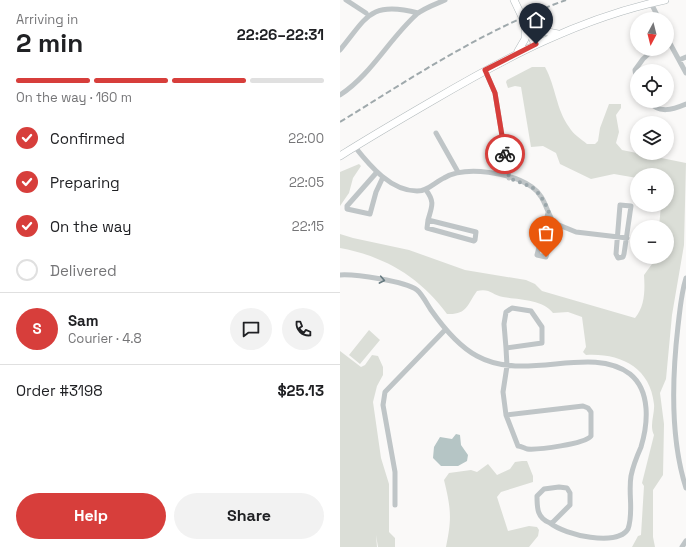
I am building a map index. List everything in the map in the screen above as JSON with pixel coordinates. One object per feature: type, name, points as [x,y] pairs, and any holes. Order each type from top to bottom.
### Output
[{"type":"main road","points":[[514,0],[536,44]]},
{"type":"main road","points":[[340,156],[516,53],[559,34],[604,17],[665,0]]},
{"type":"main road","points":[[525,22],[538,30],[559,34]]},
{"type":"main road","points":[[516,53],[525,39],[525,22]]},
{"type":"street","points":[[346,0],[366,13]]},
{"type":"street","points":[[340,95],[366,72],[391,41],[418,13],[445,0]]},
{"type":"street","points":[[340,50],[366,13],[376,6],[389,3],[406,6],[418,13]]},
{"type":"street","points":[[651,3],[655,12]]},
{"type":"street","points":[[674,51],[686,73]]},
{"type":"street","points":[[640,64],[646,56]]},
{"type":"street","points":[[679,60],[686,57]]},
{"type":"street","points":[[485,70],[495,93],[509,178]]},
{"type":"street","points":[[674,108],[686,104]]},
{"type":"street","points":[[657,108],[667,110],[673,108]]},
{"type":"street","points":[[436,132],[458,172]]},
{"type":"street","points":[[355,147],[377,172],[399,187],[417,191],[426,190],[445,177],[458,172],[481,171],[509,178],[532,187],[540,195],[549,212],[554,223],[546,256],[537,255],[549,212]]},
{"type":"street","points":[[377,172],[347,206],[347,209],[370,214],[376,192],[383,177]]},
{"type":"street","points":[[426,190],[432,198],[433,203],[428,220],[427,228],[475,240],[476,232],[428,220]]},
{"type":"street","points":[[620,205],[631,206],[624,254],[623,257],[618,258],[616,254],[617,236],[620,205]]},
{"type":"street","points":[[554,223],[576,232],[627,238]]},
{"type":"street","points":[[340,274],[382,280],[417,290],[445,330],[476,356],[491,362],[507,366],[569,364],[589,361],[613,365],[630,374],[641,387],[646,403],[646,421],[644,433],[630,480],[632,513],[627,531],[620,538],[613,541],[600,543],[575,538],[544,521],[539,515],[537,496],[544,490],[559,487],[567,488],[570,493],[570,505],[553,522],[550,523]]},
{"type":"street","points":[[686,278],[682,291],[674,364],[674,384],[680,469],[686,488]]},
{"type":"street","points":[[506,348],[542,343],[542,327],[531,311],[512,308],[506,312],[504,324],[507,366],[503,392],[506,415],[518,446],[527,448],[574,444],[586,441],[591,436],[591,412],[588,408],[583,406],[506,415]]},
{"type":"street","points":[[395,505],[395,472],[383,405],[385,392],[445,330]]},
{"type":"street","points":[[682,547],[686,542]]},
{"type":"shaded area","points":[[532,67],[545,67],[552,82],[561,113],[571,130],[587,144],[595,144],[598,141],[600,128],[609,104],[621,104],[621,108],[616,115],[619,132],[616,143],[622,150],[630,152],[630,160],[671,160],[686,163],[684,245],[672,315],[666,379],[660,393],[664,424],[663,475],[653,490],[653,537],[655,547],[632,547],[638,536],[641,535],[644,486],[642,483],[654,435],[652,423],[654,404],[651,391],[640,372],[621,360],[599,355],[586,355],[583,352],[586,347],[582,317],[568,312],[553,313],[543,305],[499,296],[485,290],[477,291],[463,311],[454,314],[447,314],[425,289],[400,270],[371,256],[340,248],[340,234],[409,250],[465,270],[526,280],[535,284],[542,291],[635,318],[643,303],[644,275],[652,264],[674,264],[674,220],[660,220],[660,212],[674,212],[674,168],[630,168],[630,177],[614,174],[591,179],[560,164],[556,153],[543,146],[531,147],[521,87],[515,86],[508,88],[506,82],[507,80]]},
{"type":"shaded area","points":[[359,164],[361,166],[353,178],[349,193],[340,206],[340,172]]},
{"type":"shaded area","points":[[369,330],[380,340],[360,364],[349,355]]},
{"type":"shaded area","points":[[340,351],[361,367],[365,365],[372,355],[378,356],[383,367],[383,375],[377,386],[373,402],[381,458],[389,484],[389,532],[395,538],[395,547],[378,547],[376,535],[377,547],[340,547]]},
{"type":"shaded area","points":[[456,434],[460,435],[461,445],[468,455],[467,461],[458,466],[441,466],[433,458],[434,447],[440,437],[452,439]]},
{"type":"shaded area","points":[[527,461],[533,476],[533,482],[501,492],[497,497],[508,531],[529,526],[537,527],[539,530],[538,536],[529,547],[446,547],[450,514],[444,480],[449,473],[471,470],[477,472],[488,464],[497,475],[510,469],[515,462]]},
{"type":"railway","points":[[340,122],[422,71],[478,39],[566,0]]},
{"type":"way so far","points":[[505,154],[509,178],[532,187],[540,195],[554,223],[546,257]]},
{"type":"route","points":[[505,154],[495,93],[490,78],[485,70],[536,44]]}]
